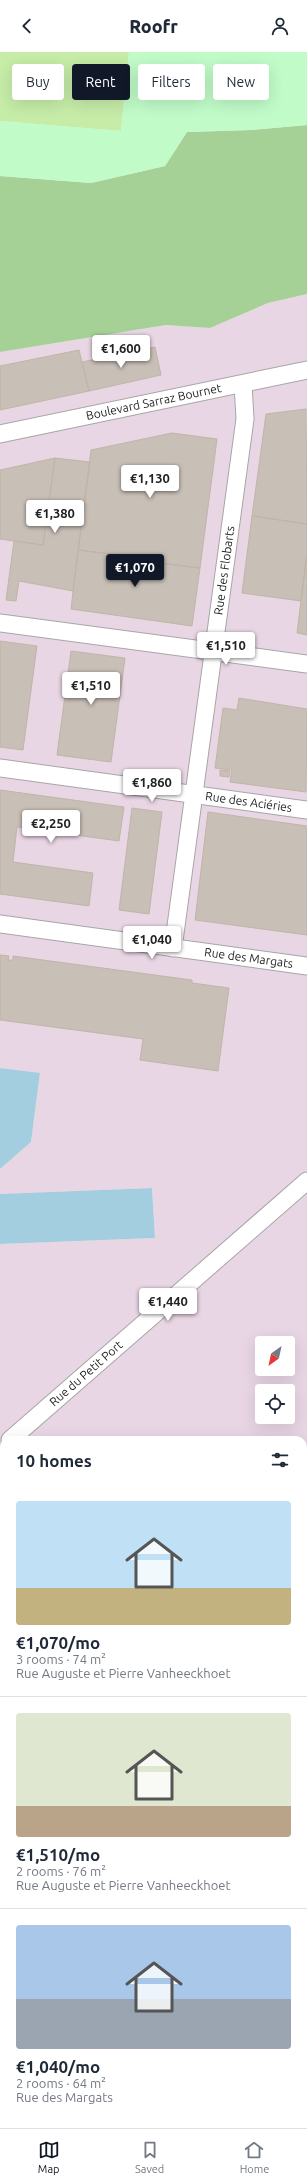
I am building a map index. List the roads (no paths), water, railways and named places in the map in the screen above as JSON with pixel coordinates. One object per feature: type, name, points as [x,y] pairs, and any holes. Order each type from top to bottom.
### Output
[{"type":"street","name":"Boulevard Sarraz Bournet","points":[[0,434],[307,370]]},
{"type":"street","name":"Rue des Flobarts","points":[[172,948],[245,419],[243,384]]},
{"type":"street","points":[[0,623],[307,664]]},
{"type":"street","name":"Rue des Aciéries","points":[[0,768],[307,810]]},
{"type":"street","name":"Rue des Margats","points":[[0,924],[307,966]]},
{"type":"street","name":"Rue du Petit Port","points":[[15,1436],[307,1181]]},
{"type":"water","points":[[0,1068],[40,1073],[31,1142],[0,1169]]},
{"type":"water","points":[[152,1188],[155,1238],[0,1244],[0,1194]]}]
